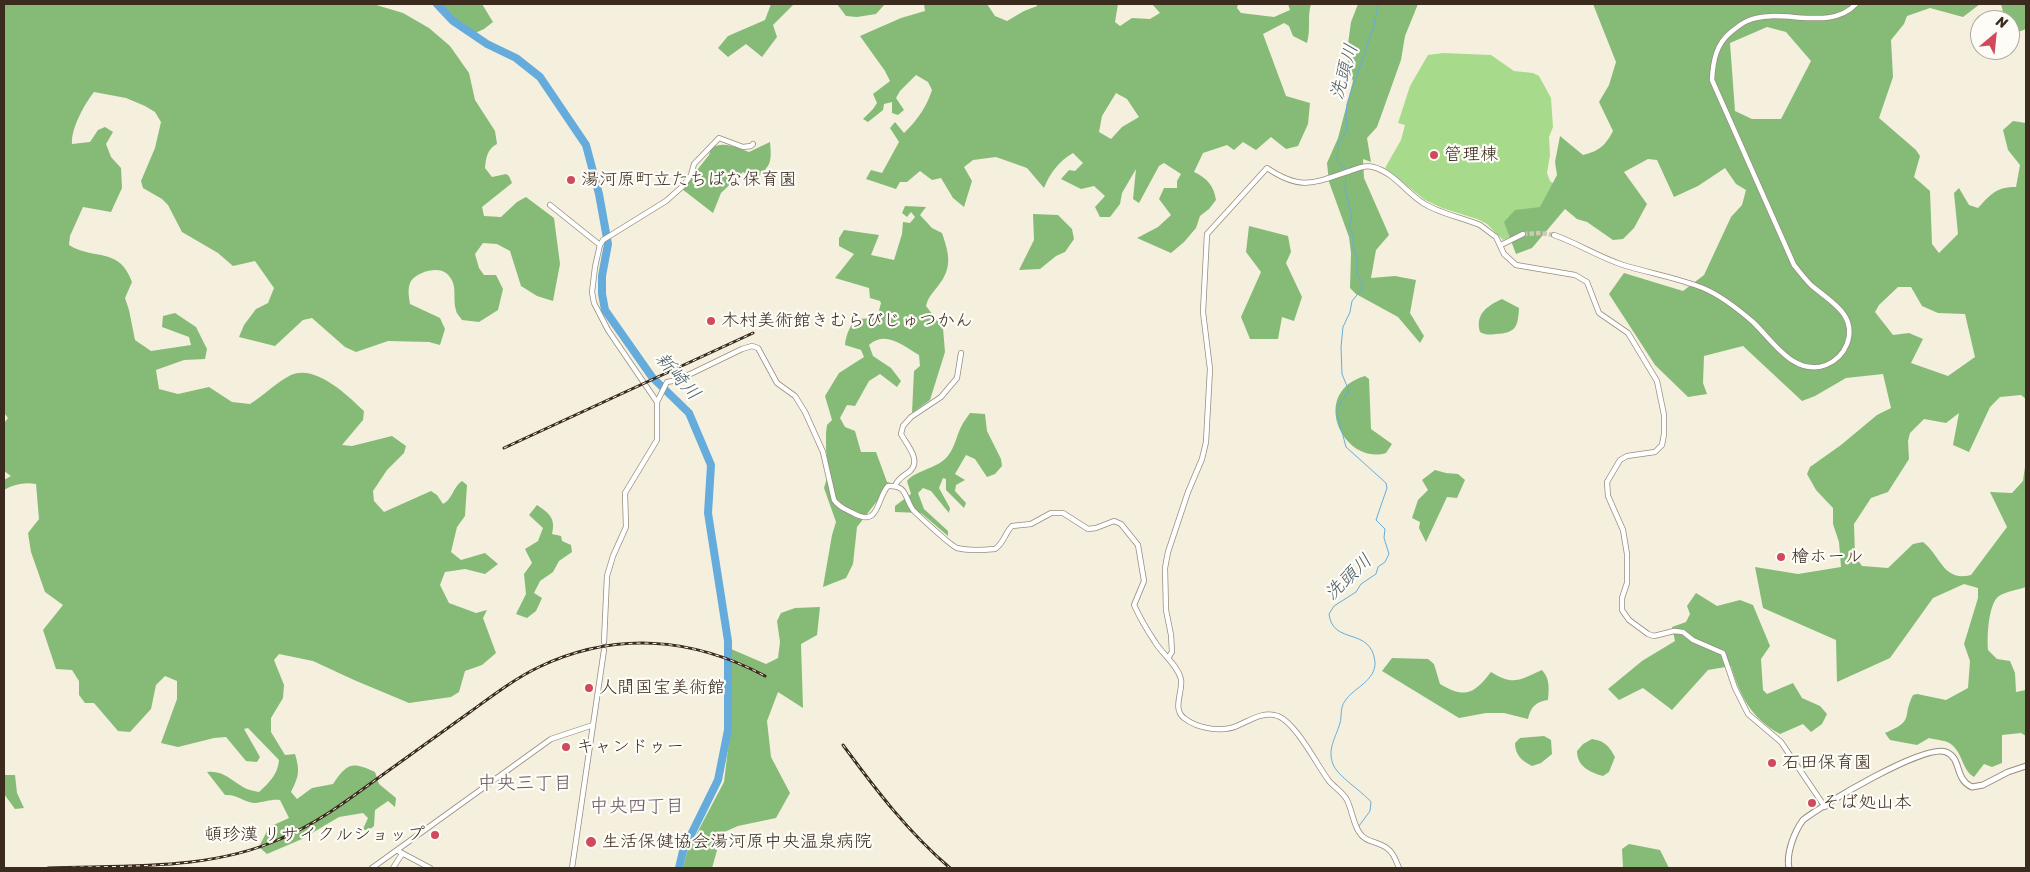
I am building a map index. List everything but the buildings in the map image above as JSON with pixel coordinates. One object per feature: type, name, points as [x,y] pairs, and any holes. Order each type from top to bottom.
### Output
[{"type":"main road","points":[[1789,868],[1788,859],[1800,825],[1807,817],[1896,765],[1934,751],[1944,751],[1953,756],[1962,780],[1972,787],[1983,786],[2008,772],[2026,766]]},
{"type":"street","points":[[1554,235],[1623,265],[1703,288],[1723,298],[1754,323],[1783,354],[1800,365],[1817,367],[1833,362],[1840,355],[1847,342],[1848,321],[1840,308],[1812,285],[1794,265],[1712,80],[1712,69],[1716,53],[1724,38],[1748,20],[1760,17],[1832,17],[1848,12],[1856,4]]},
{"type":"street","points":[[657,402],[608,330],[594,303],[592,292],[600,245],[610,234],[650,211],[683,186],[691,174],[694,164],[719,138],[743,147],[753,144]]},
{"type":"street","points":[[1168,658],[1172,652],[1166,610],[1165,568],[1168,552],[1188,492],[1202,459],[1206,442],[1210,369],[1203,312],[1207,234],[1267,168],[1292,182],[1303,184],[1324,180],[1363,166],[1373,167],[1385,173],[1425,204],[1480,225],[1496,237],[1510,261],[1519,267],[1561,272],[1574,275],[1587,282],[1599,313],[1628,333],[1658,381],[1664,415],[1664,434],[1662,445],[1655,452],[1627,456],[1620,460],[1607,482],[1608,496],[1623,530],[1628,554],[1627,583],[1621,603],[1624,614],[1648,634],[1654,636],[1674,631],[1683,632],[1693,640],[1723,653],[1735,688],[1748,714],[1781,742],[1825,807]]},
{"type":"street","points":[[550,205],[600,245]]},
{"type":"street","points":[[1501,245],[1523,234]]},
{"type":"street","points":[[604,642],[608,576],[613,556],[626,527],[625,493],[657,440],[657,402],[667,382],[678,380],[752,346],[758,348],[777,383],[795,396],[805,412],[823,452],[834,500],[838,506],[862,518],[870,517],[882,502],[884,491],[888,486],[895,486],[901,488],[906,494],[913,509],[942,538],[956,548],[995,550],[1003,542],[1007,531],[1012,526],[1031,524],[1051,513],[1063,513],[1088,529],[1114,521],[1121,524],[1138,545],[1144,581],[1134,605],[1156,644],[1168,658],[1180,678],[1178,707],[1180,715],[1186,720],[1215,729],[1234,727],[1256,716],[1276,715],[1284,719],[1304,742],[1331,783],[1347,799],[1359,833],[1366,839],[1389,849],[1399,868]]},
{"type":"street","points":[[895,486],[914,465],[911,447],[902,434],[903,426],[911,417],[941,397],[957,378],[961,353]]},
{"type":"street","points":[[572,868],[604,650]]},
{"type":"street","points":[[372,868],[400,852],[478,791],[551,739],[593,725]]},
{"type":"street","points":[[393,868],[400,852]]},
{"type":"street","points":[[400,852],[430,868]]},
{"type":"green space","points":[[4,4],[373,4],[403,13],[429,28],[450,46],[469,73],[475,100],[495,131],[497,144],[489,151],[485,168],[492,177],[506,174],[512,183],[482,207],[484,216],[501,217],[517,202],[526,197],[554,218],[560,264],[553,301],[537,296],[521,286],[510,251],[497,244],[483,243],[475,254],[479,268],[484,275],[496,275],[503,289],[498,310],[479,322],[462,320],[458,315],[455,305],[454,286],[446,273],[438,270],[428,271],[418,275],[411,281],[409,287],[410,304],[440,318],[445,329],[440,345],[429,342],[388,341],[356,352],[345,347],[312,318],[303,320],[275,346],[239,337],[244,325],[256,309],[268,303],[274,288],[255,261],[233,266],[218,253],[182,232],[168,205],[162,199],[143,188],[141,181],[155,148],[161,122],[155,112],[126,98],[94,92],[82,110],[76,124],[72,144],[90,142],[98,130],[105,127],[113,132],[106,144],[111,157],[121,168],[122,188],[111,212],[83,207],[70,236],[69,245],[79,250],[113,259],[120,263],[127,271],[132,282],[125,298],[135,340],[151,351],[191,345],[189,337],[162,327],[163,316],[175,313],[196,327],[207,349],[205,359],[184,360],[156,370],[159,389],[178,394],[209,387],[232,402],[250,404],[291,375],[311,374],[331,383],[364,411],[363,420],[342,445],[352,446],[392,436],[406,446],[404,453],[387,470],[373,491],[374,501],[384,512],[431,491],[437,495],[443,504],[462,481],[467,485],[465,516],[457,527],[451,552],[461,560],[485,553],[498,564],[485,574],[465,569],[445,572],[440,585],[449,603],[476,613],[487,610],[483,618],[496,653],[482,665],[465,671],[459,692],[451,697],[409,703],[313,661],[279,654],[274,660],[284,685],[283,698],[271,718],[271,732],[285,755],[295,754],[298,773],[291,792],[297,799],[312,788],[333,784],[346,768],[355,765],[375,772],[379,784],[396,798],[395,807],[388,801],[375,810],[374,826],[368,831],[363,829],[368,818],[363,813],[339,817],[302,839],[267,854],[259,847],[269,827],[289,818],[280,800],[252,803],[234,796],[225,795],[207,772],[222,774],[253,791],[259,792],[266,785],[275,774],[279,760],[248,728],[244,729],[260,757],[257,762],[246,761],[226,737],[178,747],[161,743],[177,699],[177,681],[165,676],[156,685],[151,709],[130,732],[118,731],[94,703],[85,703],[79,695],[79,681],[72,670],[56,669],[43,630],[63,605],[45,592],[31,552],[28,533],[39,519],[36,484],[20,484],[4,490],[4,480],[11,476],[4,471],[4,423],[8,418],[4,413]]},
{"type":"green space","points":[[433,4],[482,4],[493,22],[475,33],[448,18]]},
{"type":"green space","points":[[771,4],[794,4],[773,25],[777,37],[762,57],[746,44],[728,57],[718,48],[728,36],[765,20]]},
{"type":"green space","points":[[837,4],[885,4],[876,14],[857,17],[846,16]]},
{"type":"green space","points":[[924,4],[987,4],[995,16],[1007,21],[1037,6],[1037,4],[1118,4],[1115,22],[1120,26],[1132,18],[1150,19],[1160,13],[1152,4],[1238,4],[1237,8],[1241,13],[1274,17],[1290,10],[1288,4],[1311,4],[1307,43],[1293,36],[1289,26],[1284,23],[1263,34],[1286,96],[1310,103],[1308,124],[1298,146],[1286,149],[1271,137],[1256,150],[1243,142],[1234,150],[1227,145],[1203,153],[1194,172],[1209,183],[1214,191],[1216,200],[1200,216],[1196,228],[1171,253],[1137,238],[1158,227],[1171,215],[1159,199],[1164,188],[1177,188],[1177,181],[1181,174],[1164,163],[1159,166],[1139,203],[1133,199],[1136,169],[1122,193],[1120,204],[1110,217],[1100,217],[1095,207],[1105,196],[1094,186],[1081,189],[1061,179],[1069,170],[1075,171],[1083,163],[1073,153],[1056,168],[1044,188],[1027,168],[996,157],[973,160],[964,167],[972,181],[964,207],[953,198],[941,178],[932,180],[920,171],[907,182],[900,182],[896,189],[866,179],[871,170],[882,173],[899,142],[890,128],[895,122],[904,133],[921,113],[932,90],[928,82],[916,75],[900,91],[896,98],[904,110],[898,115],[892,113],[892,102],[884,104],[883,110],[868,122],[863,119],[877,103],[873,94],[890,81],[860,36],[901,18],[925,11]],"holes":[[[1116,93],[1127,99],[1139,117],[1122,127],[1111,139],[1099,132],[1102,116]]]},
{"type":"green space","points":[[1358,4],[1418,4],[1405,36],[1401,60],[1377,127],[1367,138],[1371,162],[1363,159],[1364,178],[1389,235],[1376,250],[1371,278],[1395,276],[1416,280],[1410,313],[1424,336],[1420,343],[1398,317],[1356,294],[1350,288],[1351,253],[1349,237],[1329,182],[1327,163],[1338,138],[1353,81],[1348,68],[1348,44],[1351,22]]},
{"type":"green space","points":[[1593,4],[1980,4],[1963,17],[1930,8],[1907,16],[1904,24],[1891,40],[1893,77],[1879,118],[1916,150],[1920,156],[1914,177],[1930,191],[1932,244],[1939,253],[1958,234],[1954,193],[1959,188],[1969,205],[1978,208],[1994,192],[2003,188],[2016,187],[2020,165],[2008,150],[2003,130],[2013,121],[2026,123],[2026,399],[2021,395],[2000,397],[1990,407],[1969,452],[1953,445],[1959,413],[1946,423],[1924,419],[1910,433],[1908,441],[1909,459],[1888,492],[1871,498],[1854,524],[1855,556],[1862,566],[1888,568],[1913,544],[1923,542],[1948,571],[1954,575],[1971,575],[2007,527],[1990,492],[2012,493],[2023,481],[2026,459],[2026,587],[2002,594],[1995,600],[1990,613],[1988,629],[1988,650],[1997,659],[2010,661],[2015,673],[2016,692],[2026,690],[2026,736],[2021,733],[2002,735],[2002,763],[1992,767],[1984,764],[1974,777],[1967,770],[1956,749],[1950,743],[1929,738],[1917,745],[1890,740],[1885,733],[1895,729],[1904,721],[1913,695],[1917,694],[1946,700],[1968,688],[1970,661],[1964,644],[1978,598],[1978,588],[1964,584],[1933,598],[1890,658],[1837,682],[1836,640],[1763,608],[1755,567],[1798,574],[1841,567],[1839,542],[1833,524],[1833,508],[1816,490],[1807,474],[1810,467],[1841,445],[1877,415],[1891,408],[1883,374],[1846,378],[1815,396],[1802,401],[1743,346],[1704,356],[1703,383],[1707,394],[1688,397],[1655,365],[1609,294],[1624,273],[1683,291],[1704,275],[1731,217],[1742,205],[1746,190],[1736,184],[1725,168],[1698,186],[1674,197],[1657,160],[1648,159],[1624,172],[1647,204],[1634,228],[1623,239],[1613,240],[1587,222],[1577,219],[1565,209],[1532,248],[1516,254],[1504,222],[1515,210],[1540,207],[1557,175],[1555,162],[1560,136],[1583,155],[1593,152],[1607,141],[1613,131],[1599,102],[1609,85],[1616,62]],"holes":[[[1767,27],[1786,32],[1811,61],[1781,119],[1752,119],[1735,111],[1730,43]],[[1898,287],[1911,287],[1922,306],[1938,313],[1965,314],[1975,357],[1948,376],[1911,363],[1923,339],[1909,333],[1893,335],[1875,312],[1879,305]]]},
{"type":"green space","points":[[2001,4],[2026,4],[2026,29],[2020,31],[2020,10],[2002,10]]},
{"type":"green space","points":[[1443,53],[1491,55],[1514,71],[1533,73],[1539,76],[1551,98],[1553,127],[1549,137],[1550,155],[1547,173],[1550,181],[1557,186],[1523,232],[1503,240],[1487,224],[1425,200],[1385,168],[1401,140],[1405,125],[1398,123],[1410,86],[1428,55]]},
{"type":"green space","points":[[770,142],[770,160],[764,171],[754,180],[743,172],[721,193],[713,213],[682,189],[709,155],[711,148],[725,145],[749,152]]},
{"type":"green space","points":[[905,206],[926,207],[920,215],[932,228],[942,233],[948,254],[946,273],[929,298],[926,306],[943,328],[945,352],[930,400],[912,413],[914,371],[920,366],[919,355],[901,344],[888,339],[875,341],[869,345],[873,356],[891,368],[901,381],[897,387],[880,374],[869,381],[855,406],[847,405],[840,418],[845,427],[855,431],[861,452],[876,452],[887,482],[891,483],[857,527],[853,564],[846,578],[823,587],[836,522],[824,488],[829,471],[826,433],[827,425],[832,420],[825,396],[839,373],[864,357],[861,350],[845,345],[847,334],[853,322],[855,319],[877,318],[881,303],[870,298],[869,288],[835,278],[854,254],[839,246],[839,238],[844,230],[879,235],[871,255],[894,260],[902,234],[903,222],[910,223],[915,217],[911,212],[907,217],[902,213]]},
{"type":"green space","points":[[1033,214],[1058,215],[1072,229],[1074,239],[1065,252],[1056,256],[1040,269],[1019,270],[1034,240]]},
{"type":"green space","points":[[1249,226],[1288,236],[1291,252],[1286,263],[1302,297],[1294,321],[1282,317],[1278,339],[1250,339],[1241,317],[1261,272],[1246,252]]},
{"type":"green space","points":[[1502,299],[1519,308],[1515,328],[1503,333],[1488,334],[1480,332],[1479,320],[1481,315],[1487,308]]},
{"type":"green space","points":[[1365,376],[1369,379],[1371,429],[1392,444],[1386,453],[1371,454],[1357,449],[1346,439],[1338,426],[1336,411],[1338,397],[1348,385]]},
{"type":"green space","points":[[970,413],[985,414],[987,431],[1001,459],[1002,466],[995,474],[987,477],[975,459],[966,455],[955,474],[965,480],[956,485],[955,491],[966,503],[964,508],[946,490],[946,479],[943,478],[939,488],[950,508],[949,513],[931,491],[923,488],[918,493],[924,509],[948,531],[948,536],[921,513],[895,512],[895,506],[911,494],[907,481],[910,478],[936,465],[948,456],[962,425]]},
{"type":"green space","points":[[1435,470],[1458,474],[1465,480],[1457,498],[1447,497],[1426,542],[1419,528],[1420,522],[1412,518],[1418,500],[1428,490],[1422,480]]},
{"type":"green space","points":[[537,505],[550,516],[553,524],[552,534],[561,536],[562,541],[571,545],[572,552],[559,561],[553,572],[540,581],[534,593],[542,598],[536,611],[527,618],[516,614],[526,594],[524,574],[532,563],[525,549],[538,541],[543,528],[529,515]]},
{"type":"green space","points":[[1696,593],[1717,606],[1740,600],[1753,605],[1770,646],[1761,659],[1763,690],[1767,694],[1793,683],[1802,698],[1820,706],[1827,714],[1822,724],[1811,732],[1803,724],[1780,734],[1770,728],[1761,721],[1748,705],[1738,687],[1731,666],[1708,670],[1672,710],[1643,688],[1619,700],[1608,689],[1642,661],[1675,641],[1672,627],[1686,622],[1690,614],[1687,606]]},
{"type":"green space","points":[[820,607],[817,635],[801,644],[803,708],[778,692],[767,721],[771,757],[790,793],[776,818],[738,826],[722,833],[712,868],[683,868],[687,852],[724,782],[730,733],[731,649],[766,664],[778,658],[780,642],[777,621],[781,613],[795,608]]},
{"type":"green space","points":[[1392,658],[1428,659],[1434,664],[1440,684],[1456,692],[1463,693],[1474,689],[1491,672],[1505,679],[1516,680],[1542,670],[1548,680],[1548,700],[1535,705],[1528,719],[1504,713],[1486,713],[1459,718],[1382,671]]},
{"type":"green space","points":[[1544,736],[1551,740],[1552,754],[1541,763],[1532,766],[1520,757],[1516,751],[1515,743],[1520,738]]},
{"type":"green space","points":[[1592,739],[1606,745],[1615,757],[1609,772],[1603,776],[1585,768],[1579,761],[1577,751],[1583,744]]},
{"type":"green space","points":[[4,775],[15,775],[17,793],[24,808],[15,809],[4,794]]},
{"type":"green space","points":[[1629,844],[1660,850],[1669,868],[1623,868],[1622,849]]},
{"type":"waterway","name":"新崎川","points":[[437,4],[453,21],[487,44],[516,58],[540,77],[586,145],[599,194],[608,244],[602,276],[602,294],[605,310],[652,377],[689,413],[711,465],[708,513],[728,641],[728,730],[718,780],[683,851],[679,868]]},
{"type":"waterway","name":"洗頭川","points":[[1359,826],[1370,811],[1371,802],[1335,769],[1331,753],[1340,723],[1343,703],[1372,674],[1375,662],[1372,651],[1367,644],[1360,639],[1337,630],[1332,624],[1329,614],[1334,606],[1356,592],[1361,584],[1376,574],[1378,567],[1385,562],[1389,554],[1384,538],[1385,529],[1376,520],[1387,488],[1386,483],[1346,447],[1337,413],[1340,403],[1349,391],[1342,374],[1341,347],[1343,327],[1350,312],[1352,301],[1362,289],[1362,283],[1357,274],[1357,257],[1353,247],[1353,235],[1349,226],[1352,216],[1345,191],[1346,170],[1337,160],[1338,144],[1347,130],[1347,104],[1374,25],[1378,4]]},
{"type":"tunnel","points":[[1523,234],[1541,233],[1554,235]]},
{"type":"railway","points":[[504,448],[753,333]]},
{"type":"railway","points":[[48,868],[136,866],[195,861],[224,857],[280,839],[305,827],[340,805],[521,677],[568,655],[596,648],[653,643],[710,653],[765,676]]},
{"type":"railway","points":[[843,745],[906,825],[950,868]]},
{"type":"place","name":"管理棟","points":[[1434,155]]},
{"type":"place","name":"湯河原町立たちばな保育園","points":[[571,180]]},
{"type":"place","name":"木村美術館きむらびじゅつかん","points":[[711,321]]},
{"type":"place","name":"檜ホール","points":[[1781,557]]},
{"type":"place","name":"人間国宝美術館","points":[[589,688]]},
{"type":"place","name":"キャンドゥー","points":[[566,747]]},
{"type":"place","name":"石田保育園","points":[[1772,763]]},
{"type":"place","name":"そば処山本","points":[[1812,803]]},
{"type":"place","name":"頓珍漢 リサイクルショップ","points":[[435,835]]},
{"type":"place","name":"生活保健協会湯河原中央温泉病院","points":[[591,842]]},
{"type":"district","name":"中央三丁目","points":[[525,784]]},
{"type":"district","name":"中央四丁目","points":[[637,807]]}]
